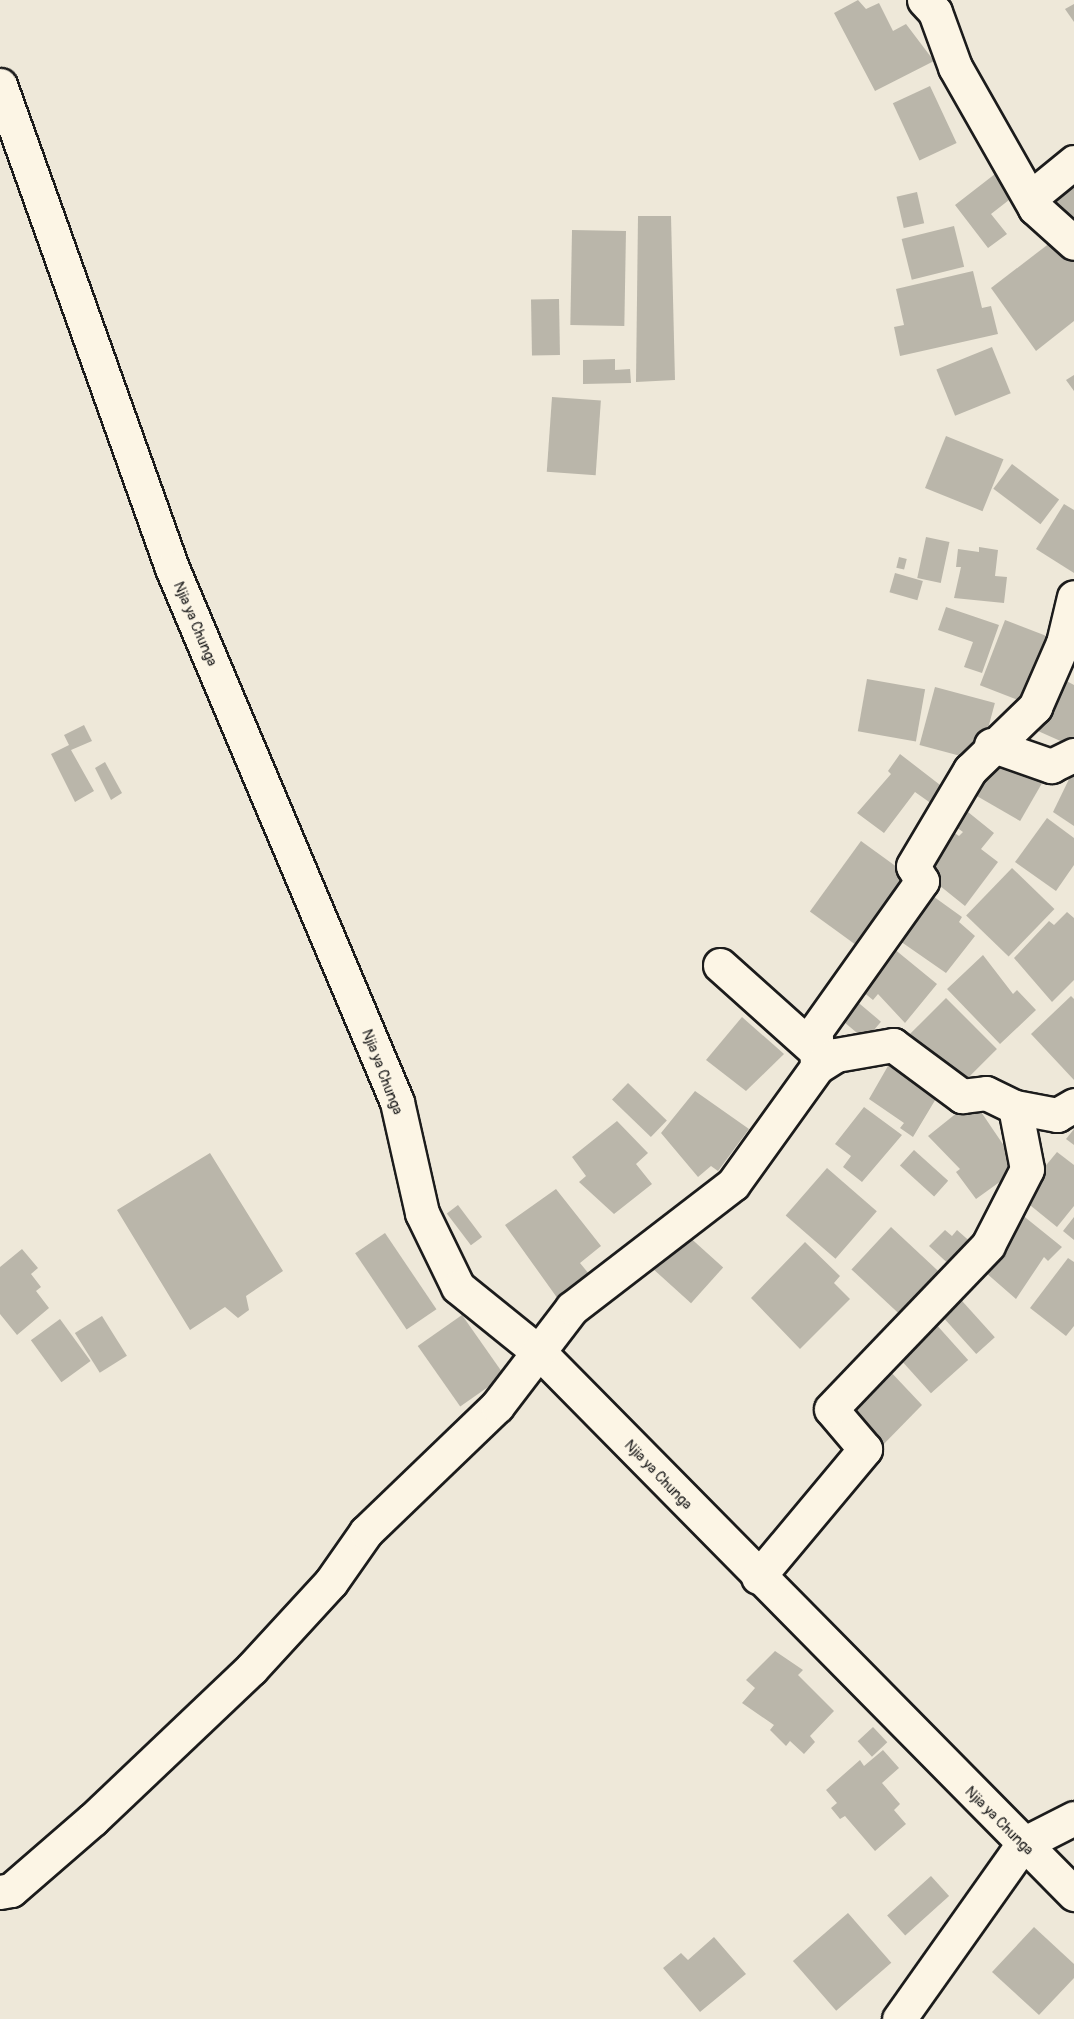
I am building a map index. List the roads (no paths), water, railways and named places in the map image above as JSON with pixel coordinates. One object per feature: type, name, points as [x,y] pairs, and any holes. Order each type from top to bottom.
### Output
[{"type":"street","points":[[924,0],[935,12],[955,67],[1030,198],[1074,243]]},
{"type":"street","name":"Njia ya Chunga","points":[[0,85],[172,568],[397,1102],[422,1213],[458,1287],[541,1354],[758,1577],[1074,1894]]},
{"type":"street","points":[[1030,198],[1074,162]]},
{"type":"street","points":[[0,1893],[12,1890],[93,1819],[251,1669],[331,1582],[366,1532],[497,1406],[541,1354],[572,1308],[733,1184],[817,1060],[816,1030],[922,881],[913,866],[970,770],[991,745],[1035,707],[1063,643],[1074,597]]},
{"type":"street","points":[[991,745],[1051,766],[1074,755]]},
{"type":"street","points":[[720,965],[817,1060]]},
{"type":"street","points":[[817,1060],[893,1045],[962,1096],[986,1093],[1016,1107],[1057,1114],[1074,1105]]},
{"type":"street","points":[[758,1577],[865,1449],[831,1409],[988,1245],[1027,1169],[1016,1107]]},
{"type":"street","points":[[899,2019],[1023,1844],[1074,1818]]}]
